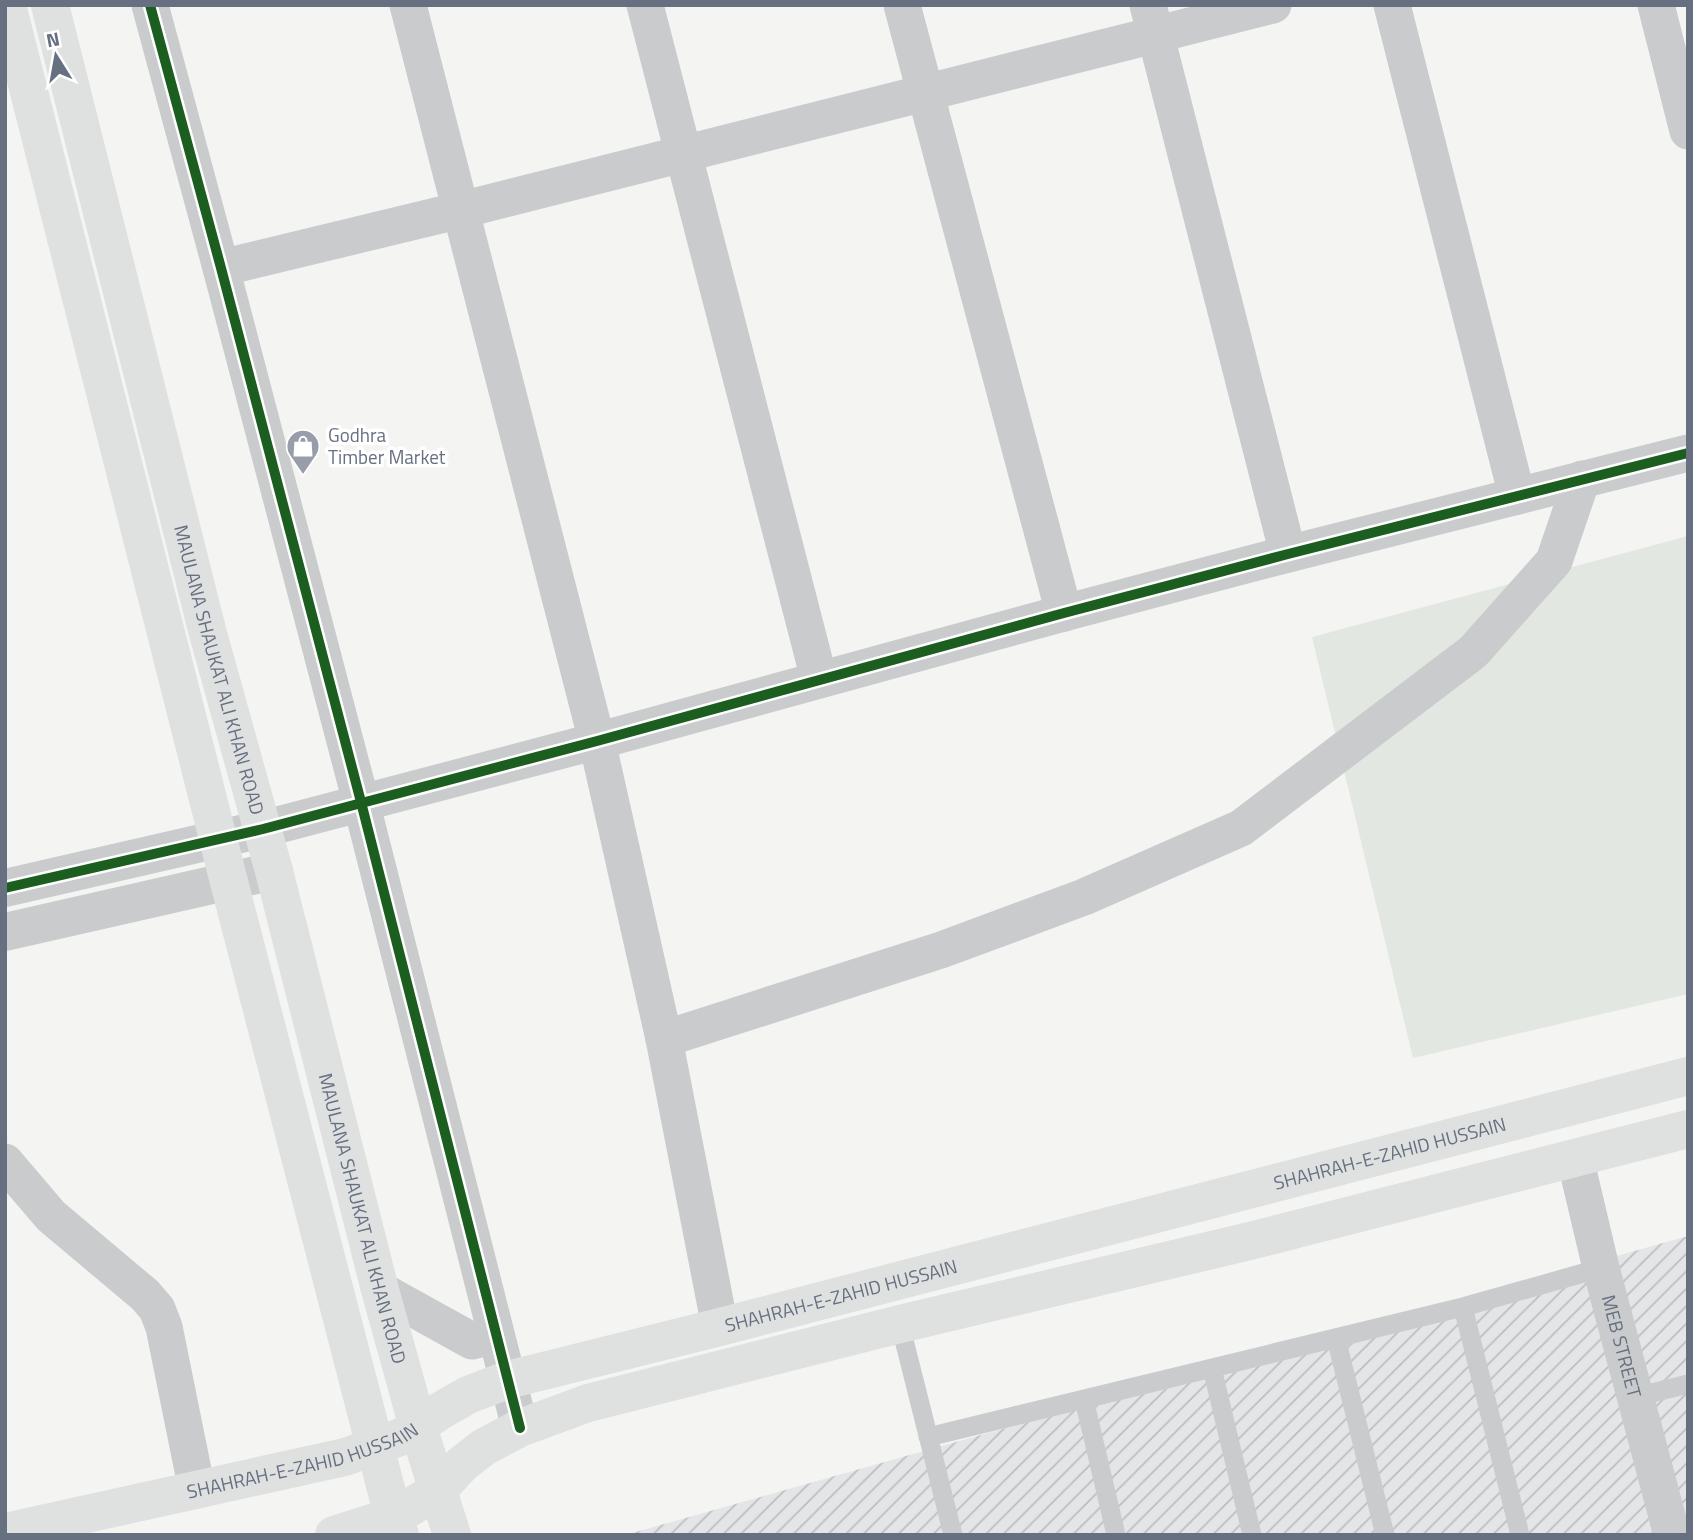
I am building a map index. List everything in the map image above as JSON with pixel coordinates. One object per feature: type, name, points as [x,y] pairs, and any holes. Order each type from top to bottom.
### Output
[{"type":"main road","points":[[7,5],[229,882],[396,1525]]},
{"type":"main road","name":"MAULANA SHAUKAT ALI KHAN ROAD","points":[[50,5],[207,630],[263,829],[380,1290],[418,1427],[452,1535]]},
{"type":"main road","name":"SHAHRAH-E-ZAHID HUSSAIN","points":[[5,1532],[345,1457],[403,1436],[440,1410],[468,1395],[507,1380],[1688,1076]]},
{"type":"main road","name":"SHAHRAH-E-ZAHID HUSSAIN","points":[[334,1535],[396,1525],[484,1447],[520,1428],[588,1403],[900,1324],[1254,1240],[1688,1129]]},
{"type":"street","points":[[150,5],[361,802],[520,1428]]},
{"type":"street","points":[[408,5],[597,741],[664,1039],[720,1327]]},
{"type":"street","points":[[645,5],[819,679]]},
{"type":"street","points":[[902,5],[1064,613]]},
{"type":"street","points":[[221,268],[461,211],[926,93],[1152,20],[1273,5]]},
{"type":"street","points":[[1392,5],[1517,496]]},
{"type":"street","points":[[1656,5],[1688,131]]},
{"type":"street","points":[[1152,20],[1288,554]]},
{"type":"street","points":[[5,888],[263,829],[1064,613],[1688,453]]},
{"type":"street","points":[[664,1039],[954,946],[1084,897],[1241,828],[1474,652],[1554,561],[1582,479]]},
{"type":"street","points":[[5,932],[274,871]]},
{"type":"street","name":"MEB STREET","points":[[1575,1158],[1601,1268],[1672,1535]]},
{"type":"street","points":[[5,1162],[51,1216],[145,1295],[157,1309],[164,1327],[197,1490]]},
{"type":"street","points":[[380,1290],[472,1341],[496,1335]]},
{"type":"lane","points":[[928,1437],[1463,1307],[1601,1268]]},
{"type":"lane","points":[[1463,1307],[1520,1535]]},
{"type":"lane","points":[[900,1324],[953,1535]]},
{"type":"lane","points":[[1336,1338],[1385,1535]]},
{"type":"lane","points":[[1212,1368],[1252,1535]]},
{"type":"lane","points":[[1636,1397],[1688,1384]]},
{"type":"lane","points":[[1084,1399],[1116,1535]]},
{"type":"shaded area","points":[[1688,536],[1688,994],[1413,1058],[1312,637]]},
{"type":"shaded area","points":[[1688,1236],[1688,1535],[625,1535]]},
{"type":"cycle path","points":[[150,5],[361,802],[520,1428]]},
{"type":"cycle path","points":[[5,888],[263,829],[1064,613],[1688,453]]},
{"type":"place","name":"Godhra Timber Market","points":[[303,476]]}]
